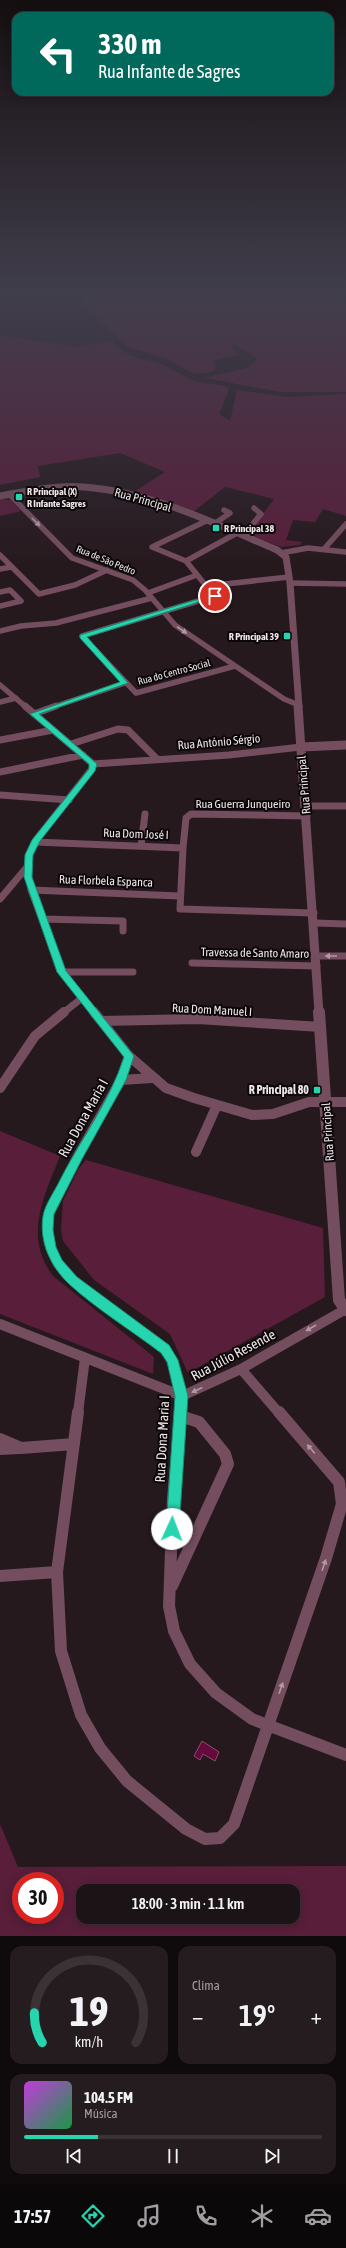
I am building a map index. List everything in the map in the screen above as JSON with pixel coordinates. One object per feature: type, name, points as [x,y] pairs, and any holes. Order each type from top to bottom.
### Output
[{"type":"street","name":"Rua Principal","points":[[0,496],[63,487],[106,490],[163,505],[206,521],[239,534],[281,553],[286,557],[290,580],[301,747],[307,811],[339,1300],[346,1310]]},
{"type":"street","name":"Rua de São Pedro","points":[[9,494],[72,558],[133,580],[150,596],[162,614],[175,625],[284,699],[299,705]]},
{"type":"street","points":[[186,561],[239,534],[246,532],[261,514],[254,508]]},
{"type":"street","points":[[214,524],[230,513],[224,510]]},
{"type":"street","points":[[206,521],[152,547],[186,561],[219,602]]},
{"type":"street","points":[[324,549],[346,524]]},
{"type":"street","points":[[281,553],[308,548],[346,552]]},
{"type":"street","points":[[0,555],[39,594],[75,585],[107,570]]},
{"type":"street","points":[[0,569],[12,567]]},
{"type":"street","points":[[0,631],[21,626],[56,623],[150,596],[197,575]]},
{"type":"street","points":[[207,586],[290,580],[346,584]]},
{"type":"street","points":[[0,592],[10,590],[21,601],[0,606]]},
{"type":"street","points":[[162,614],[215,596]]},
{"type":"street","name":"Rua do Centro Social","points":[[162,614],[82,636],[136,693],[235,666]]},
{"type":"street","points":[[34,714],[125,683]]},
{"type":"street","points":[[0,684],[93,764],[92,770],[35,842],[29,855],[27,867],[32,890],[62,972],[129,1056],[152,1078],[166,1088],[252,1115],[273,1114],[309,1102],[346,1102]]},
{"type":"street","points":[[0,702],[16,698]]},
{"type":"street","points":[[71,744],[118,729],[128,730],[156,759]]},
{"type":"street","points":[[0,740],[53,730]]},
{"type":"street","points":[[300,733],[323,745]]},
{"type":"street","name":"Rua António Sérgio","points":[[93,764],[229,755],[323,745],[346,745]]},
{"type":"street","points":[[0,772],[83,755]]},
{"type":"street","points":[[0,795],[69,800]]},
{"type":"street","name":"Rua Guerra Junqueiro","points":[[183,848],[186,818],[191,814],[307,811],[346,806]]},
{"type":"street","points":[[142,846],[145,814]]},
{"type":"street","name":"Rua Dom José I","points":[[35,842],[183,848],[180,896]]},
{"type":"street","points":[[0,899],[3,890],[27,867]]},
{"type":"street","name":"Rua Florbela Espanca","points":[[32,890],[180,896]]},
{"type":"street","points":[[180,896],[180,909],[314,918],[346,924]]},
{"type":"street","points":[[42,919],[123,922],[122,931]]},
{"type":"street","points":[[317,956],[346,956]]},
{"type":"street","name":"Travessa de Santo Amaro","points":[[192,963],[318,966]]},
{"type":"street","points":[[62,972],[132,972]]},
{"type":"street","points":[[0,1088],[35,1036],[82,998]]},
{"type":"street","name":"Rua Dom Manuel I","points":[[101,1021],[198,1019],[321,1027]]},
{"type":"street","name":"Rua Dona Maria I","points":[[129,1056],[121,1080],[78,1156],[49,1214],[47,1230],[50,1247],[58,1264],[73,1280],[165,1349],[172,1360],[182,1396],[173,1498],[169,1606],[174,1631],[190,1664],[216,1693],[252,1719],[346,1755]]},
{"type":"street","name":"Rua Dona Maria I","points":[[121,1080],[152,1078]]},
{"type":"street","points":[[196,1152],[217,1105]]},
{"type":"street","name":"Rua Júlio Resende","points":[[182,1396],[241,1368],[346,1310]]},
{"type":"street","points":[[0,1324],[182,1396]]},
{"type":"street","points":[[85,1358],[57,1572],[61,1651],[82,1715],[100,1748],[126,1781],[186,1829],[205,1839],[220,1838],[234,1824],[326,1558],[342,1504],[340,1482],[241,1368]]},
{"type":"street","points":[[170,1590],[228,1464],[225,1454],[199,1422],[180,1416]]},
{"type":"street","points":[[0,1439],[21,1448]]},
{"type":"street","points":[[0,1449],[74,1444]]},
{"type":"street","points":[[0,1576],[57,1572]]},
{"type":"shaded area","points":[[0,384],[215,384],[225,386],[229,389],[219,414],[230,421],[237,390],[287,397],[346,394],[346,516],[323,509],[315,522],[293,520],[286,540],[302,542],[300,545],[281,547],[248,534],[274,499],[225,487],[193,512],[132,493],[165,472],[120,453],[38,466],[40,477],[0,485]]},
{"type":"shaded area","points":[[239,384],[346,384],[346,392],[280,392]]},
{"type":"shaded area","points":[[0,499],[10,500],[21,511],[0,516]]},
{"type":"shaded area","points":[[0,1131],[60,1156],[48,1186],[39,1216],[39,1246],[44,1261],[53,1276],[154,1357],[153,1374],[0,1314]]},
{"type":"shaded area","points":[[86,1160],[323,1228],[325,1297],[188,1373],[170,1334],[94,1280],[63,1241],[61,1229],[63,1201],[79,1168]]},
{"type":"shaded area","points":[[202,1741],[219,1752],[215,1761],[203,1754],[200,1760],[194,1756]]},
{"type":"shaded area","points":[[0,1824],[18,1867],[346,1866],[346,1936],[0,1936]]},
{"type":"place","name":"R Principal (X) R Infante Sagres","points":[[19,497]]},
{"type":"place","name":"R Principal 38","points":[[216,528]]},
{"type":"place","name":"R Principal 39","points":[[287,636]]},
{"type":"place","name":"R Principal 80","points":[[317,1090]]},
{"type":"route","points":[[172,1529],[173,1498],[182,1396],[172,1360],[165,1349],[141,1329],[73,1280],[58,1264],[50,1247],[47,1230],[49,1214],[78,1156],[121,1080],[129,1056],[62,972],[34,898],[28,877],[27,867],[29,855],[36,840],[92,770],[93,764],[34,714],[125,683],[82,636],[162,614],[215,596]]}]
